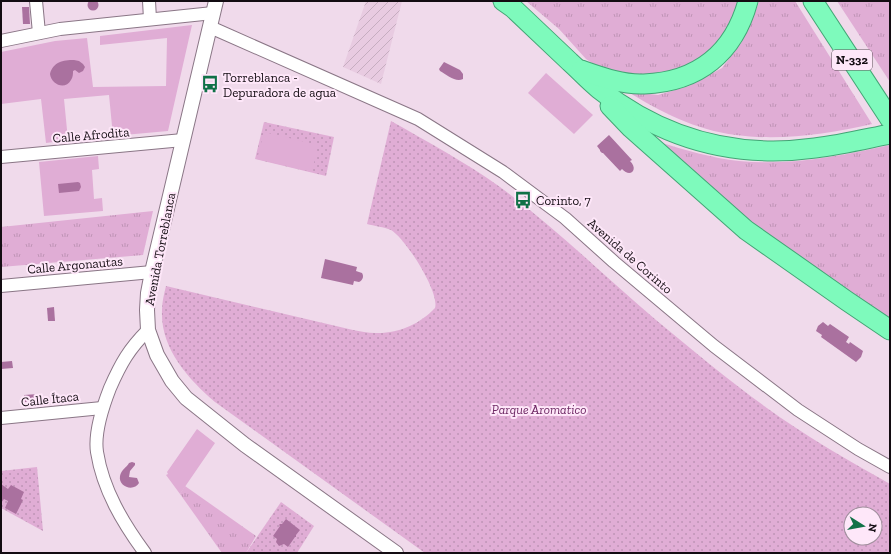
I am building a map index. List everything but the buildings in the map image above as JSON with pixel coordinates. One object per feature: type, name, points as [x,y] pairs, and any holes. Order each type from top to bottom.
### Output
[{"type":"highway","points":[[503,1],[513,8],[598,88],[630,110],[674,133],[716,146],[750,150],[782,151],[816,148],[890,134]]},
{"type":"highway","points":[[577,69],[612,79],[643,84],[672,81],[687,76],[702,69],[721,51],[741,23],[748,1]]},
{"type":"highway","name":"N-332","points":[[814,1],[890,119]]},
{"type":"highway","points":[[598,88],[606,101],[631,128],[746,230],[890,330]]},
{"type":"street","points":[[36,1],[39,33]]},
{"type":"street","points":[[149,1],[150,19]]},
{"type":"street","points":[[1,41],[39,33],[150,19],[215,7]]},
{"type":"street","name":"Avenida Torreblanca","points":[[215,7],[152,272],[148,293],[148,330],[157,355],[172,381],[186,398],[245,445],[396,553]]},
{"type":"street","name":"Avenida de Corinto","points":[[210,27],[418,119],[504,172],[565,218],[614,262],[714,346],[798,410],[858,449],[890,467]]},
{"type":"street","name":"Calle Afrodita","points":[[1,157],[183,140]]},
{"type":"street","name":"Calle Argonautas","points":[[1,286],[152,272]]},
{"type":"street","points":[[144,553],[113,502],[103,478],[96,451],[102,408],[118,369],[132,347],[148,330]]},
{"type":"street","name":"Calle Ítaca","points":[[1,418],[102,408]]},
{"type":"shaded area","points":[[91,0],[95,0],[97,1],[97,9],[91,10],[88,7],[88,3]]},
{"type":"shaded area","points":[[366,1],[402,1],[381,84],[343,67]]},
{"type":"shaded area","points":[[22,7],[29,7],[30,24],[23,24]]},
{"type":"shaded area","points":[[66,60],[74,60],[83,64],[85,67],[83,71],[79,73],[75,70],[73,71],[72,79],[62,86],[53,81],[50,74],[51,70],[56,64]]},
{"type":"shaded area","points":[[444,62],[460,70],[463,74],[463,79],[454,79],[440,71],[439,69]]},
{"type":"shaded area","points":[[609,135],[632,160],[630,161],[633,164],[634,170],[632,172],[628,173],[622,169],[620,171],[600,151],[597,146]]},
{"type":"shaded area","points":[[80,183],[81,187],[79,191],[59,193],[58,184]]},
{"type":"shaded area","points":[[325,259],[357,267],[356,271],[362,273],[363,275],[362,279],[359,282],[354,281],[353,285],[321,278]]},
{"type":"shaded area","points":[[54,307],[55,321],[48,321],[47,308]]},
{"type":"shaded area","points":[[823,322],[828,326],[830,324],[849,337],[846,342],[849,344],[850,342],[863,351],[861,357],[856,362],[821,337],[822,335],[816,331],[818,326]]},
{"type":"shaded area","points":[[12,361],[13,368],[1,369],[1,362]]},
{"type":"shaded area","points":[[38,394],[39,401],[25,402],[24,395]]},
{"type":"shaded area","points":[[129,463],[135,463],[135,465],[130,471],[129,477],[137,478],[139,483],[137,486],[130,488],[121,483],[120,476]]},
{"type":"shaded area","points":[[1,484],[8,489],[11,485],[24,492],[21,499],[23,500],[16,514],[5,508],[8,501],[4,499],[1,503]]},
{"type":"shaded area","points":[[286,519],[300,530],[288,547],[284,544],[279,546],[276,542],[277,539],[273,536],[280,526],[279,525]]},
{"type":"green space","points":[[526,1],[741,1],[728,34],[686,70],[638,77],[601,69],[586,59],[559,29]]},
{"type":"green space","points":[[759,1],[795,1],[872,124],[804,136],[753,137],[721,133],[665,113],[627,91],[658,95],[689,86],[722,68],[742,42]]},
{"type":"green space","points":[[837,1],[890,1],[890,82]]},
{"type":"green space","points":[[192,25],[168,131],[113,136],[109,95],[64,99],[68,140],[46,143],[41,99],[1,104],[1,52],[55,41],[87,38],[93,87],[166,86],[167,38],[100,45],[100,36]]},
{"type":"green space","points":[[546,73],[593,115],[574,134],[528,93]]},
{"type":"green space","name":"Parque Aromatico","points":[[391,121],[446,152],[500,187],[520,202],[560,235],[656,320],[765,407],[821,444],[890,484],[890,553],[425,553],[215,402],[195,383],[178,362],[171,350],[163,324],[162,304],[166,286],[364,332],[384,333],[408,327],[423,319],[435,308],[435,300],[427,278],[420,266],[404,243],[397,235],[388,229],[367,224]]},
{"type":"green space","points":[[264,122],[334,137],[326,176],[255,159]]},
{"type":"green space","points":[[264,132],[318,145],[312,172],[257,159]]},
{"type":"green space","points":[[659,142],[719,158],[758,162],[815,159],[890,145],[890,318],[870,308],[759,230]]},
{"type":"green space","points":[[98,156],[99,169],[92,170],[94,199],[102,198],[103,211],[44,216],[39,162]]},
{"type":"green space","points":[[153,211],[143,255],[1,267],[1,227]]},
{"type":"green space","points":[[197,429],[215,443],[180,494],[166,475]]},
{"type":"green space","points":[[37,467],[43,531],[1,508],[1,471]]},
{"type":"green space","points":[[185,486],[256,536],[246,553],[222,553],[180,494]]},
{"type":"green space","points":[[281,502],[314,526],[297,553],[246,553]]},
{"type":"place","name":"Torreblanca - Depuradora de agua","points":[[210,84]]},
{"type":"place","name":"Corinto, 7","points":[[523,200]]}]
